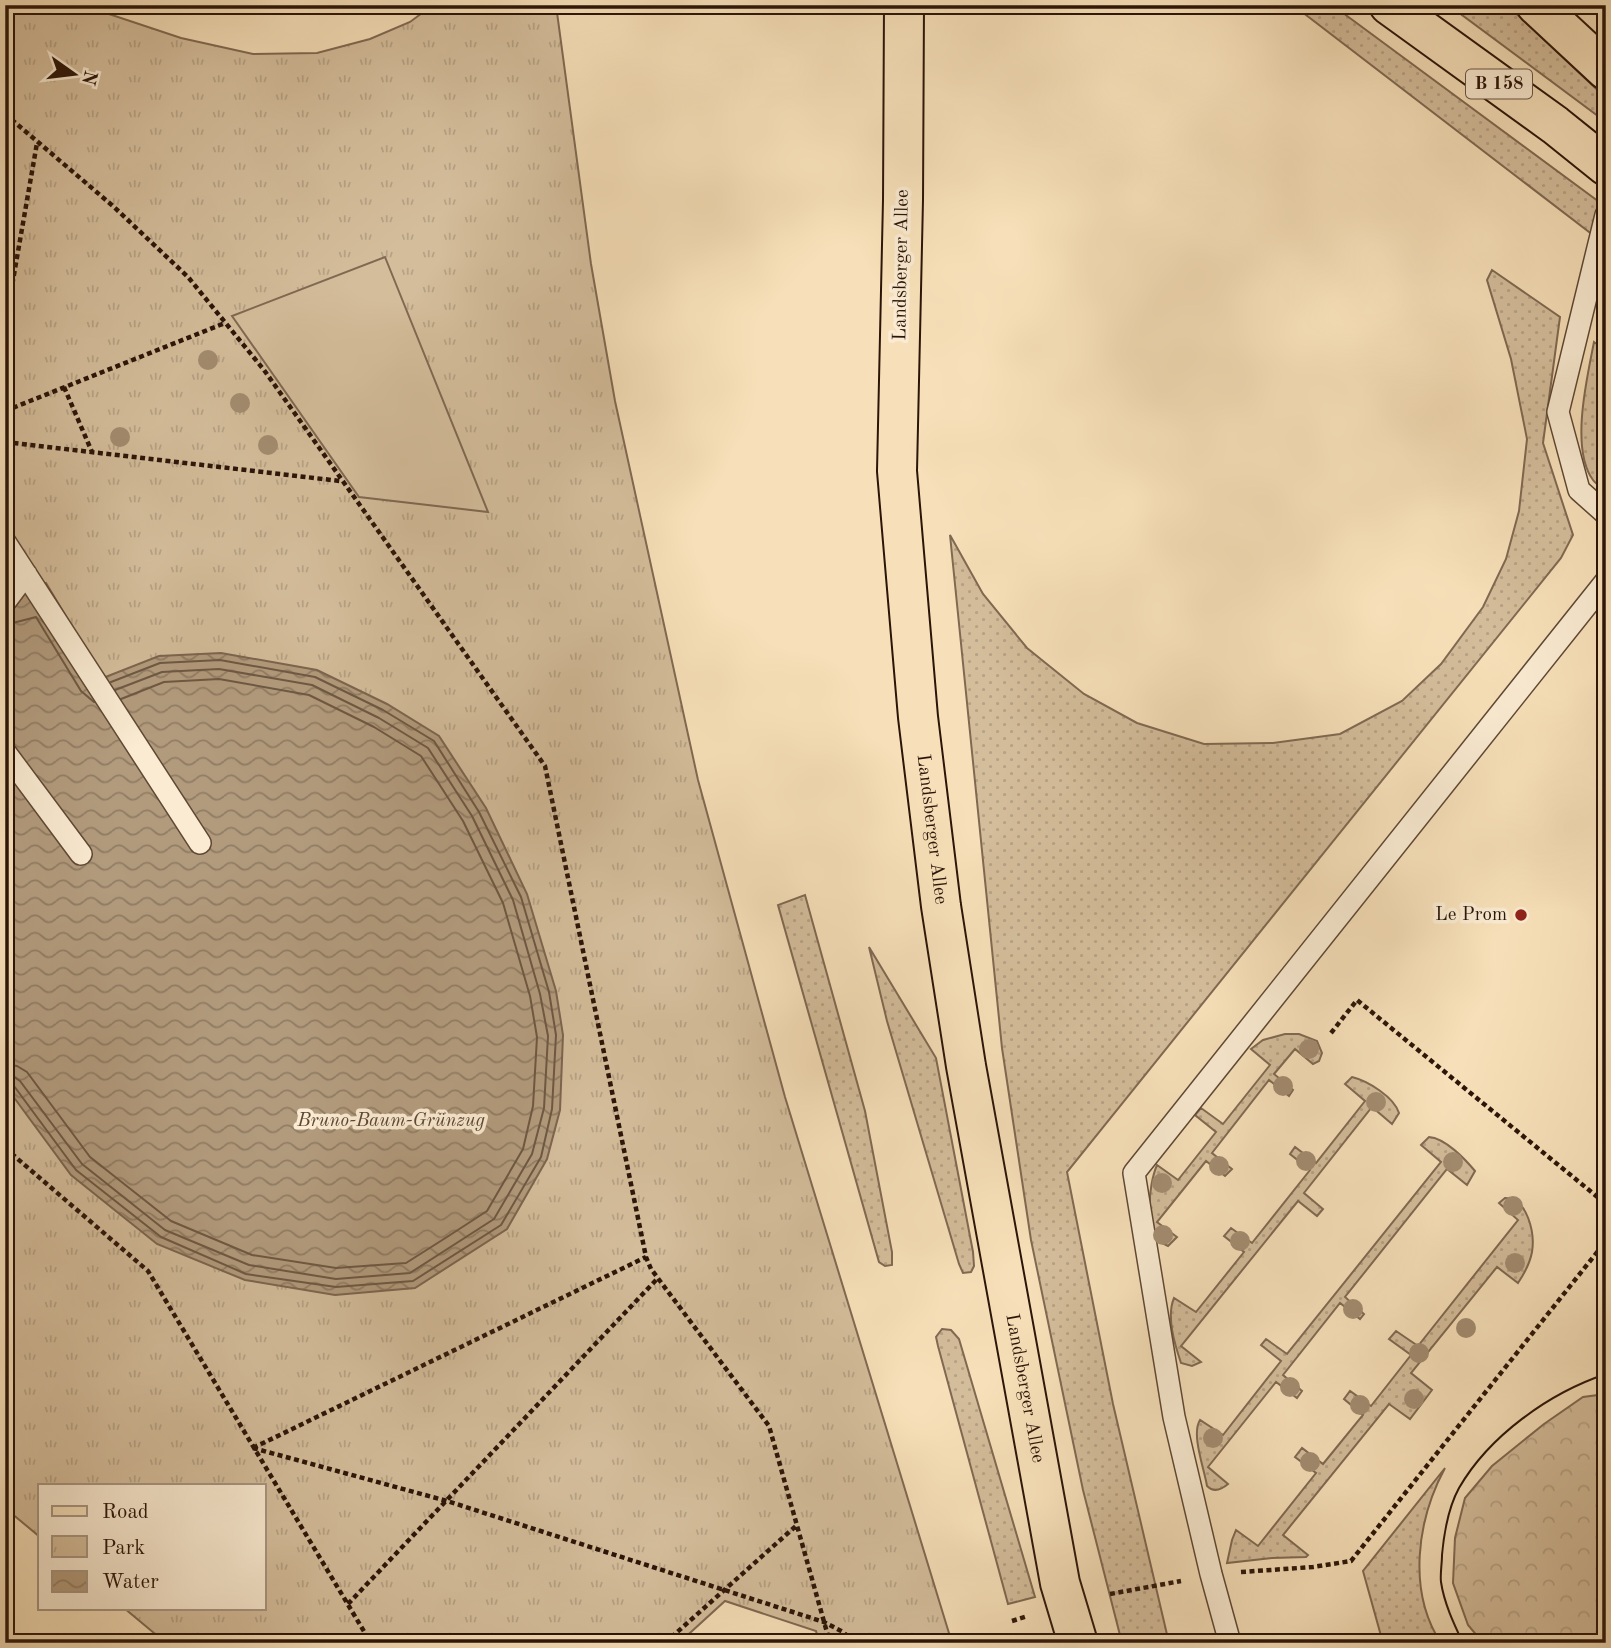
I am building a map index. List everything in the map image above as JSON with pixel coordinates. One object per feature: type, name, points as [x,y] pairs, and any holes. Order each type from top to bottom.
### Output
[{"type":"main road","name":"Landsberger Allee","points":[[904,5],[897,471],[918,717],[941,906],[965,1066],[1060,1583],[1076,1637]]},
{"type":"main road","name":"B 158","points":[[1390,5],[1555,125],[1606,166]]},
{"type":"main road","points":[[1536,5],[1606,70]]},
{"type":"lane","points":[[1606,215],[1558,412],[1579,490],[1606,514]]},
{"type":"lane","points":[[5,542],[200,842]]},
{"type":"lane","points":[[5,602],[26,574]]},
{"type":"lane","points":[[1230,1643],[1210,1574],[1174,1417],[1134,1173],[1606,581]]},
{"type":"lane","points":[[5,752],[81,854]]},
{"type":"path","points":[[5,114],[113,206],[188,277],[264,370],[545,766],[646,1257],[658,1279],[769,1426],[830,1643]]},
{"type":"path","points":[[5,326],[37,142]]},
{"type":"path","points":[[5,411],[225,323]]},
{"type":"path","points":[[65,387],[92,452]]},
{"type":"path","points":[[5,442],[341,481]]},
{"type":"path","points":[[1331,1033],[1357,1000],[1606,1204]]},
{"type":"path","points":[[5,1148],[148,1271],[371,1643]]},
{"type":"path","points":[[1110,1594],[1210,1574],[1313,1567],[1350,1560],[1606,1241]]},
{"type":"path","points":[[253,1448],[646,1257]]},
{"type":"path","points":[[348,1604],[658,1279]]},
{"type":"path","points":[[253,1448],[447,1501],[824,1622],[843,1632],[855,1643]]},
{"type":"path","points":[[666,1643],[797,1525]]},
{"type":"path","points":[[900,1643],[926,1637],[950,1638]]},
{"type":"green space","name":"Bruno-Baum-Grünzug","points":[[5,5],[82,5],[181,38],[253,54],[317,53],[370,39],[410,22],[433,5],[556,5],[591,264],[615,401],[698,780],[785,1097],[952,1643],[819,1643],[816,1631],[725,1601],[679,1643],[166,1643],[126,1610],[266,1610],[266,1484],[38,1484],[38,1535],[5,1508]]},
{"type":"green space","points":[[1293,5],[1332,5],[1606,207],[1606,245]]},
{"type":"green space","points":[[1464,5],[1507,5],[1606,98],[1606,122],[1458,12]]},
{"type":"green space","points":[[385,257],[488,512],[359,497],[232,316]]},
{"type":"green space","points":[[1492,270],[1560,317],[1543,443],[1573,535],[1561,558],[1067,1172],[1113,1404],[1169,1643],[1122,1643],[1083,1490],[1031,1240],[1002,1048],[950,535],[983,594],[1027,648],[1084,694],[1137,723],[1204,744],[1273,743],[1340,734],[1402,701],[1441,664],[1483,607],[1506,559],[1519,511],[1527,439],[1511,359],[1487,280]]},
{"type":"green space","points":[[1594,342],[1606,351],[1606,491],[1593,480],[1582,450],[1582,413]]},
{"type":"green space","points":[[805,895],[865,1111],[892,1252],[892,1265],[885,1266],[879,1262],[778,905]]},
{"type":"green space","points":[[869,947],[936,1058],[973,1252],[974,1266],[971,1272],[963,1273],[959,1264],[887,1021]]},
{"type":"green space","points":[[1285,1034],[1299,1034],[1317,1041],[1322,1053],[1319,1061],[1313,1064],[1295,1049],[1274,1074],[1293,1090],[1289,1096],[1269,1080],[1212,1153],[1232,1169],[1225,1176],[1206,1161],[1157,1222],[1177,1237],[1168,1246],[1160,1241],[1151,1222],[1151,1185],[1157,1165],[1178,1180],[1216,1132],[1195,1115],[1201,1108],[1223,1124],[1270,1065],[1251,1049],[1263,1040]]},
{"type":"green space","points":[[1352,1077],[1380,1090],[1392,1101],[1399,1113],[1392,1124],[1372,1107],[1304,1193],[1323,1209],[1317,1216],[1298,1201],[1181,1346],[1201,1362],[1192,1366],[1181,1363],[1171,1322],[1174,1298],[1196,1312],[1244,1252],[1224,1236],[1231,1228],[1252,1243],[1310,1170],[1290,1154],[1295,1147],[1316,1163],[1365,1101],[1345,1084]]},
{"type":"green space","points":[[1429,1137],[1448,1145],[1475,1171],[1467,1185],[1447,1169],[1345,1297],[1364,1314],[1360,1319],[1340,1303],[1283,1375],[1302,1391],[1297,1398],[1276,1382],[1208,1467],[1228,1484],[1218,1490],[1210,1488],[1207,1486],[1197,1442],[1200,1420],[1223,1435],[1281,1361],[1261,1345],[1266,1339],[1287,1354],[1441,1162],[1421,1145]]},
{"type":"green space","points":[[1505,1198],[1519,1204],[1531,1227],[1531,1256],[1518,1283],[1497,1267],[1411,1373],[1432,1390],[1410,1419],[1389,1404],[1283,1535],[1308,1555],[1306,1557],[1227,1563],[1236,1530],[1258,1546],[1316,1473],[1295,1457],[1302,1448],[1323,1464],[1363,1415],[1344,1399],[1350,1391],[1371,1406],[1411,1355],[1389,1339],[1396,1331],[1418,1346],[1518,1220],[1499,1203]]},
{"type":"green space","points":[[942,1329],[951,1330],[959,1339],[1035,1597],[1008,1604],[938,1346],[936,1337]]},
{"type":"green space","points":[[1606,1394],[1606,1643],[1483,1643],[1468,1625],[1453,1583],[1455,1538],[1465,1498],[1492,1466],[1544,1424],[1583,1397]]},
{"type":"green space","points":[[1445,1468],[1428,1510],[1420,1556],[1423,1601],[1430,1623],[1441,1643],[1383,1643],[1363,1571]]},
{"type":"water","points":[[46,583],[103,678],[159,656],[221,653],[317,670],[387,704],[439,736],[486,808],[527,894],[556,991],[563,1035],[560,1110],[547,1159],[507,1229],[415,1288],[335,1295],[245,1280],[157,1244],[71,1175],[7,1088],[5,599]]},
{"type":"tram line","points":[[1463,1643],[1447,1606],[1441,1579],[1445,1529],[1459,1488],[1487,1451],[1522,1419],[1563,1393],[1606,1374]]},
{"type":"place","name":"Le Prom","points":[[1521,915]]}]
